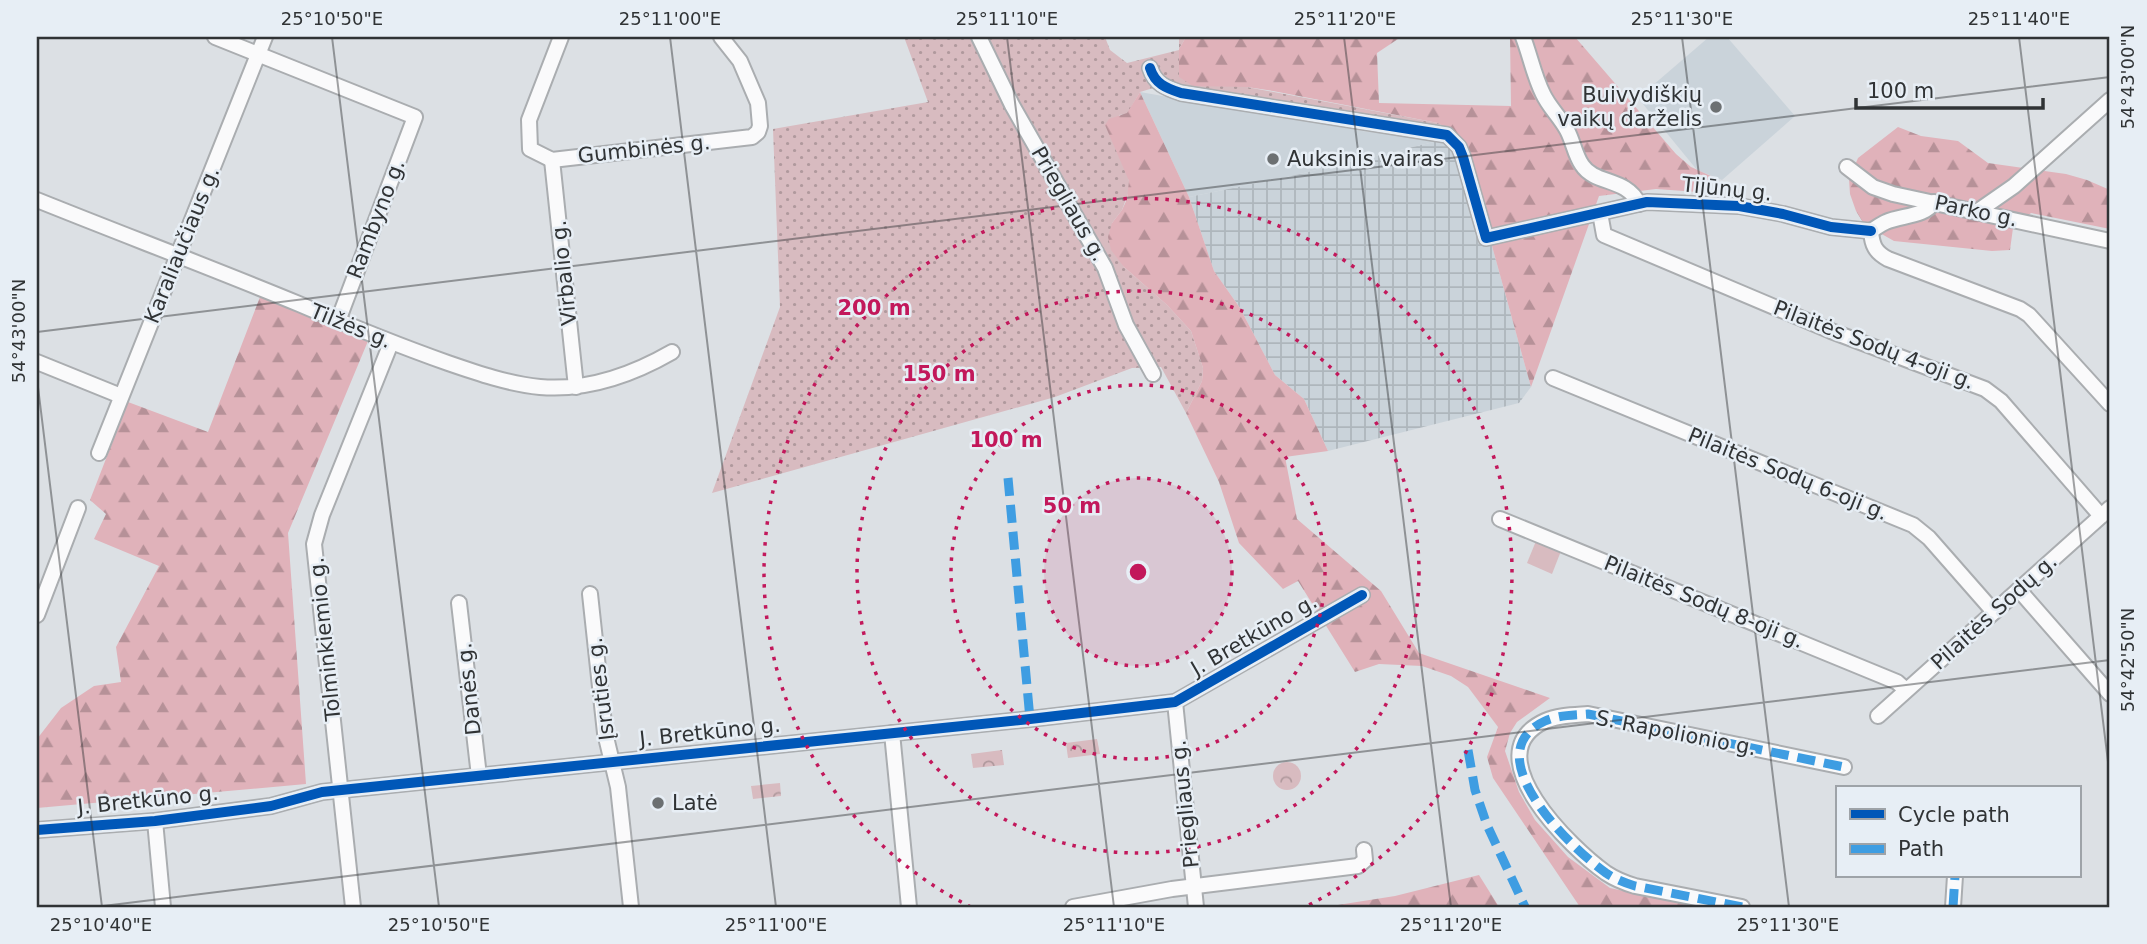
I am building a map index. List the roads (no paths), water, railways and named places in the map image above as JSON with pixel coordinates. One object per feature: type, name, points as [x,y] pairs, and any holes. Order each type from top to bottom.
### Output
[{"type":"street","points":[[215,37],[258,56]]},
{"type":"street","name":"Karaliaučiaus g.","points":[[99,453],[265,37]]},
{"type":"street","name":"Gumbinės g.","points":[[561,37],[529,120],[530,149],[552,160],[752,137],[760,126],[758,103],[740,61],[721,37]]},
{"type":"street","name":"Priegliaus g.","points":[[979,37],[1012,105],[1105,268],[1126,325],[1153,374]]},
{"type":"street","points":[[1523,37],[1543,94],[1567,129],[1583,167],[1623,185],[1635,194],[1639,204]]},
{"type":"street","name":"Rambyno g.","points":[[258,56],[415,117],[338,321]]},
{"type":"street","name":"Tijūnų g.","points":[[1150,68],[1157,83],[1181,93],[1447,135],[1459,147],[1486,238],[1639,204],[1670,202],[1739,206],[1830,227],[1871,231]]},
{"type":"street","points":[[1978,211],[2014,186],[2110,100]]},
{"type":"street","name":"Virbalio g.","points":[[552,160],[576,387]]},
{"type":"street","name":"Parko g.","points":[[1847,167],[1873,187],[1893,194],[2110,241]]},
{"type":"street","name":"Tilžės g.","points":[[37,201],[200,263],[391,343],[471,371],[522,385],[542,388],[576,387],[627,374],[672,352]]},
{"type":"street","points":[[1934,202],[1923,212],[1886,222],[1871,231],[1877,253],[1972,292],[2011,304],[2029,315],[2110,404]]},
{"type":"street","name":"Pilaitės Sodų 4-oji g.","points":[[1600,213],[1604,234],[1831,331],[1985,389],[2001,401],[2106,512]]},
{"type":"street","name":"Tolminkiemio g.","points":[[353,907],[315,538],[326,502],[391,343]]},
{"type":"street","points":[[37,362],[121,396]]},
{"type":"street","name":"Pilaitės Sodų 6-oji g.","points":[[1553,379],[1913,525],[1929,538],[1994,612]]},
{"type":"street","points":[[37,615],[78,508]]},
{"type":"street","name":"Pilaitės Sodų g.","points":[[1878,716],[2106,512]]},
{"type":"street","name":"Pilaitės Sodų 8-oji g.","points":[[1500,519],[1872,671],[1897,682],[1906,690]]},
{"type":"street","points":[[2019,590],[2110,694]]},
{"type":"street","name":"Įsruties g.","points":[[590,594],[605,733],[618,787],[631,907]]},
{"type":"street","name":"J. Bretkūno g.","points":[[37,830],[155,821],[271,806],[322,792],[1175,702],[1362,595]]},
{"type":"street","name":"Danės g.","points":[[460,603],[479,776]]},
{"type":"street","name":"Priegliaus g.","points":[[1175,702],[1196,907]]},
{"type":"street","name":"S. Rapolionio g.","points":[[1742,907],[1636,886],[1619,881],[1604,872],[1546,815],[1523,778],[1519,764],[1520,749],[1525,738],[1544,721],[1560,716],[1588,714],[1844,767]]},
{"type":"street","points":[[892,733],[909,907]]},
{"type":"street","points":[[155,821],[163,907]]},
{"type":"street","points":[[1073,907],[1194,887],[1358,866],[1364,860],[1364,850]]},
{"type":"street","points":[[1953,907],[1955,878]]},
{"type":"place","name":"Buivydiškių vaikų darželis","points":[[1716,107]]},
{"type":"place","name":"Auksinis vairas","points":[[1273,159]]},
{"type":"place","name":"Latė","points":[[658,803]]}]
